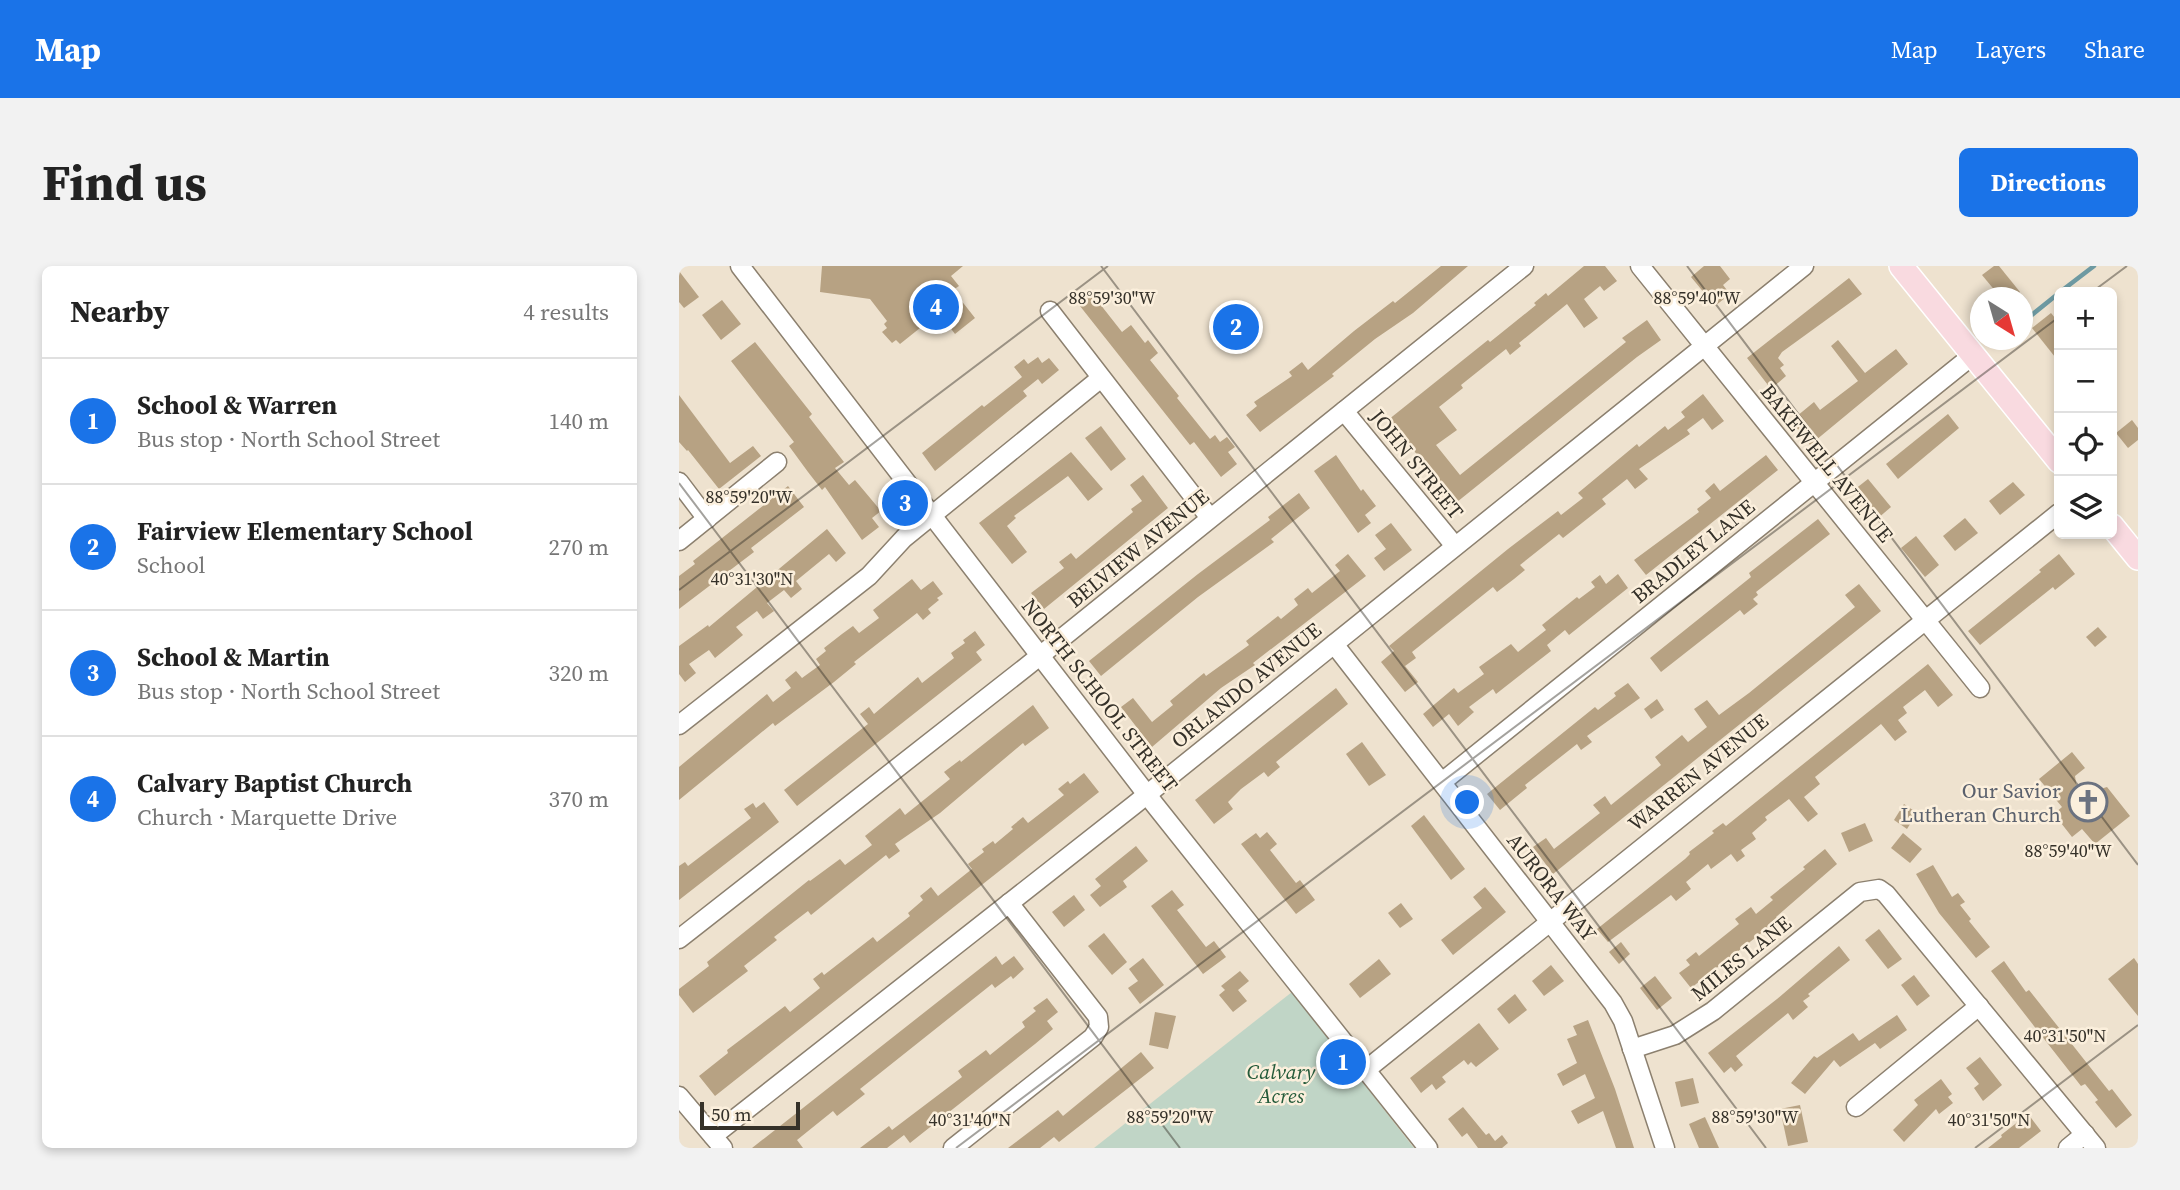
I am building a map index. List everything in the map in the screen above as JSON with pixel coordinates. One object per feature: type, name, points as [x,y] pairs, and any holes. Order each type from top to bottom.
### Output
[{"type":"main road","points":[[1901,266],[2054,455]]},
{"type":"main road","points":[[2117,532],[2138,558]]},
{"type":"street","name":"NORTH SCHOOL STREET","points":[[740,266],[1147,794],[1428,1148]]},
{"type":"street","name":"BELVIEW AVENUE","points":[[679,939],[1040,655],[1524,266]]},
{"type":"street","name":"BAKEWELL AVENUE","points":[[1640,266],[1980,688]]},
{"type":"street","name":"ORLANDO AVENUE","points":[[718,1142],[1009,902],[1804,266]]},
{"type":"street","points":[[1050,310],[1210,518]]},
{"type":"street","name":"BRADLEY LANE","points":[[1441,782],[1973,355]]},
{"type":"street","points":[[679,725],[869,576],[904,538],[1101,378]]},
{"type":"street","name":"JOHN STREET","points":[[1344,411],[1455,546]]},
{"type":"street","points":[[679,541],[777,462]]},
{"type":"street","points":[[679,482],[707,519]]},
{"type":"street","name":"WARREN AVENUE","points":[[1367,1069],[2054,517]]},
{"type":"street","name":"AURORA WAY","points":[[1334,644],[1613,1003],[1623,1021],[1665,1148]]},
{"type":"street","name":"MILES LANE","points":[[1632,1049],[1664,1040],[1713,1011],[1860,892],[1871,889],[1879,889],[1886,894],[1979,1006]]},
{"type":"street","points":[[953,1148],[1093,1037],[1099,1027],[1098,1017],[1009,902]]},
{"type":"street","points":[[1856,1107],[1979,1006],[2090,1141],[2068,1148]]},
{"type":"street","points":[[679,1096],[718,1142]]},
{"type":"green space","name":"Calvary Acres","points":[[1292,992],[1414,1148],[1094,1148]]},
{"type":"building","points":[[822,266],[963,266],[951,276],[959,286],[953,290],[975,318],[955,334],[946,322],[942,324],[935,316],[900,344],[896,340],[892,343],[882,332],[887,328],[884,324],[887,321],[870,299],[820,292]]},
{"type":"building","points":[[1441,266],[1468,266],[1413,313],[1375,339],[1332,374],[1334,376],[1260,432],[1246,415],[1257,406],[1254,402],[1292,376],[1289,372],[1302,362],[1308,370],[1354,331],[1393,301],[1395,303]]},
{"type":"building","points":[[1584,266],[1605,266],[1617,281],[1604,291],[1600,286],[1584,299],[1598,318],[1584,328],[1567,304],[1519,343],[1521,346],[1510,355],[1506,349],[1461,385],[1463,388],[1439,407],[1457,430],[1436,445],[1460,475],[1626,342],[1622,338],[1647,320],[1661,340],[1457,502],[1388,420],[1488,340],[1490,342],[1536,305],[1534,303],[1546,293],[1548,296]]},
{"type":"building","points":[[1704,266],[1720,266],[1730,279],[1723,285],[1730,294],[1715,306],[1691,277]]},
{"type":"building","points":[[1994,266],[1999,266],[2016,287],[1992,287],[1982,275]]},
{"type":"building","points":[[679,271],[699,297],[684,308],[679,302]]},
{"type":"building","points":[[1849,278],[1862,294],[1782,352],[1778,358],[1784,365],[1780,368],[1786,376],[1771,389],[1747,358]]},
{"type":"building","points":[[1089,290],[1122,332],[1131,325],[1145,343],[1148,340],[1158,353],[1150,360],[1210,439],[1215,435],[1220,442],[1227,437],[1235,447],[1228,452],[1237,464],[1221,477],[1194,442],[1190,445],[1076,301]]},
{"type":"building","points":[[722,300],[741,324],[721,340],[702,315]]},
{"type":"building","points":[[2051,313],[2054,317],[2054,356],[2033,329]]},
{"type":"building","points":[[1838,340],[1865,373],[1896,349],[1908,364],[1810,445],[1791,421],[1814,402],[1820,410],[1858,381],[1831,346]]},
{"type":"building","points":[[755,342],[812,414],[809,417],[844,462],[835,468],[849,485],[855,480],[881,511],[872,518],[879,527],[862,540],[825,487],[822,490],[808,472],[789,446],[794,442],[731,361]]},
{"type":"building","points":[[1038,357],[1042,363],[1049,358],[1059,370],[1042,384],[1038,379],[1023,391],[1027,396],[935,471],[922,453],[1022,377],[1014,367],[1024,359],[1028,364]]},
{"type":"building","points":[[1703,394],[1724,421],[1712,430],[1703,418],[1687,430],[1690,434],[1639,469],[1648,479],[1635,489],[1627,479],[1602,499],[1606,504],[1563,538],[1559,534],[1520,565],[1525,570],[1514,579],[1497,592],[1493,587],[1412,652],[1416,658],[1405,666],[1418,682],[1405,692],[1381,662],[1394,651],[1389,646],[1508,549],[1558,511],[1561,515],[1583,498],[1578,493],[1637,444],[1639,447],[1665,426],[1668,430],[1685,417],[1681,412]]},
{"type":"building","points":[[679,395],[730,463],[753,446],[761,456],[719,489],[679,442]]},
{"type":"building","points":[[1948,414],[1959,428],[1898,479],[1886,464]]},
{"type":"building","points":[[2132,420],[2138,428],[2138,440],[2128,448],[2117,432]]},
{"type":"building","points":[[1101,426],[1126,459],[1111,471],[1085,438]]},
{"type":"building","points":[[1071,452],[1103,489],[1088,501],[1068,476],[1014,516],[1016,518],[1007,526],[1027,552],[1012,564],[979,523]]},
{"type":"building","points":[[1336,455],[1361,491],[1363,489],[1376,506],[1365,515],[1371,523],[1358,533],[1314,471]]},
{"type":"building","points":[[1766,455],[1778,470],[1646,575],[1634,560],[1699,512],[1697,509],[1711,498],[1705,491],[1714,483],[1720,491]]},
{"type":"building","points":[[1143,475],[1168,508],[1044,609],[1031,593],[1064,568],[1059,562],[1071,553],[1076,559],[1133,512],[1131,509],[1142,501],[1130,485]]},
{"type":"building","points":[[1868,479],[1891,507],[1877,519],[1854,490]]},
{"type":"building","points":[[2013,482],[2025,495],[2000,515],[1989,501]]},
{"type":"building","points":[[788,486],[804,507],[751,548],[754,552],[679,609],[679,576],[695,564],[693,561]]},
{"type":"building","points":[[1299,493],[1310,508],[1271,539],[1274,542],[1198,597],[1101,676],[1089,661],[1270,520],[1268,517]]},
{"type":"building","points":[[1965,518],[1978,533],[1955,551],[1943,536]]},
{"type":"building","points":[[1818,519],[1830,534],[1756,592],[1758,595],[1753,599],[1758,604],[1744,615],[1740,610],[1661,672],[1650,658],[1751,577],[1749,573]]},
{"type":"building","points":[[1391,523],[1412,550],[1384,571],[1374,558],[1386,549],[1375,535]]},
{"type":"building","points":[[827,529],[846,553],[836,562],[829,554],[796,581],[802,589],[791,598],[784,590],[767,603],[774,611],[763,619],[757,611],[736,627],[743,635],[715,658],[709,650],[689,664],[696,673],[685,682],[679,674],[679,646],[708,625],[709,627]]},
{"type":"building","points":[[1916,536],[1939,565],[1925,577],[1901,548]]},
{"type":"building","points":[[1348,554],[1366,576],[1253,663],[1255,665],[1221,688],[1152,747],[1121,707],[1133,698],[1152,722],[1173,705],[1170,701],[1204,673],[1206,676],[1249,645],[1246,641],[1278,616],[1281,619],[1298,605],[1294,599],[1308,588],[1312,593],[1340,571],[1335,565]]},
{"type":"building","points":[[2059,554],[2075,574],[2055,590],[2053,587],[1980,645],[1968,631],[2041,572],[2039,570]]},
{"type":"building","points":[[1618,574],[1628,588],[1569,635],[1565,630],[1547,645],[1551,651],[1496,694],[1493,689],[1469,707],[1474,712],[1458,726],[1449,714],[1433,727],[1423,714],[1454,688],[1458,693],[1484,674],[1479,667],[1511,644],[1518,652],[1546,630],[1542,625],[1577,597],[1579,599],[1595,587],[1591,582],[1600,575],[1606,584]]},
{"type":"building","points":[[912,579],[921,590],[933,581],[943,594],[928,609],[931,613],[923,620],[917,613],[854,662],[856,664],[834,682],[775,726],[773,723],[679,800],[679,767],[767,694],[773,702],[791,688],[785,680],[796,671],[802,678],[820,665],[816,659],[826,651],[824,648],[842,634],[853,626],[859,633],[879,618],[873,610]]},
{"type":"building","points":[[1859,584],[1881,611],[1553,874],[1533,847],[1546,838],[1554,849],[1600,813],[1593,805],[1605,796],[1611,805],[1661,765],[1655,757],[1682,735],[1688,742],[1707,727],[1694,709],[1707,700],[1719,715],[1749,693],[1855,607],[1845,595]]},
{"type":"building","points":[[2098,627],[2107,637],[2095,647],[2086,637]]},
{"type":"building","points":[[975,631],[985,645],[976,652],[982,660],[797,806],[784,790],[868,724],[860,714],[869,707],[874,714],[918,677],[922,683],[954,658],[951,653]]},
{"type":"building","points":[[1928,664],[1953,695],[1938,707],[1925,690],[1903,707],[1907,713],[1898,720],[1907,732],[1895,741],[1881,724],[1815,777],[1820,784],[1804,797],[1818,814],[1808,822],[1789,799],[1765,817],[1767,820],[1752,833],[1756,839],[1741,850],[1745,856],[1737,862],[1731,854],[1711,869],[1708,864],[1686,882],[1691,889],[1676,901],[1671,895],[1608,942],[1597,929],[1685,859],[1689,852],[1714,833],[1712,831],[1723,823],[1726,826]]},
{"type":"building","points":[[1628,683],[1640,698],[1587,736],[1592,742],[1581,750],[1577,744],[1525,785],[1527,788],[1500,810],[1487,794],[1595,707],[1598,710],[1616,696],[1614,693]]},
{"type":"building","points":[[1336,688],[1348,704],[1276,762],[1280,767],[1268,777],[1264,772],[1241,789],[1228,802],[1233,809],[1214,824],[1195,800]]},
{"type":"building","points":[[1657,699],[1664,710],[1651,719],[1644,709]]},
{"type":"building","points":[[1033,705],[1049,728],[1025,746],[1023,743],[940,813],[895,844],[900,851],[889,859],[886,855],[811,915],[808,911],[774,937],[777,940],[744,966],[748,971],[693,1013],[679,995],[679,989],[709,966],[707,962],[809,880],[840,859],[845,865],[872,845],[865,836],[900,808],[905,815],[950,779],[944,772],[960,760],[961,762]]},
{"type":"building","points":[[1362,742],[1386,775],[1369,786],[1346,754]]},
{"type":"building","name":"Our Savior Lutheran Church","points":[[2072,752],[2085,768],[2075,776],[2078,796],[2107,787],[2130,816],[2095,844],[2082,829],[2072,837],[2054,814],[2062,807],[2039,779]]},
{"type":"building","points":[[1084,773],[1099,792],[715,1096],[699,1076],[728,1053],[727,1050],[785,1006],[790,1012],[820,988],[813,979],[822,972],[824,975],[873,937],[877,942],[910,916],[908,913],[923,900],[920,896],[931,887],[938,896],[972,869],[968,864],[984,852],[982,849],[993,841],[995,844],[1023,817],[1028,823],[1064,795],[1058,789]]},
{"type":"building","points":[[764,802],[779,822],[679,900],[679,866],[685,862],[688,866],[751,818],[744,809],[753,803],[756,808]]},
{"type":"building","points":[[1904,804],[1917,813],[1907,829],[1894,820]]},
{"type":"building","points":[[1424,815],[1465,869],[1451,880],[1411,826]]},
{"type":"building","points":[[1865,823],[1873,841],[1849,852],[1841,833]]},
{"type":"building","points":[[1267,832],[1277,844],[1270,850],[1296,883],[1300,880],[1315,900],[1296,914],[1241,844],[1256,833],[1260,838]]},
{"type":"building","points":[[1903,833],[1922,849],[1910,863],[1891,848]]},
{"type":"building","points":[[1136,846],[1148,861],[1123,881],[1127,887],[1100,907],[1090,895],[1101,886],[1095,879]]},
{"type":"building","points":[[1825,849],[1837,864],[1776,917],[1778,920],[1691,988],[1679,973],[1690,965],[1686,960],[1696,952],[1699,956],[1739,924],[1735,919],[1751,907],[1756,914],[1773,900],[1770,897]]},
{"type":"building","points":[[1933,865],[1952,897],[1958,893],[1965,902],[1960,905],[1990,947],[1976,958],[1939,913],[1916,874]]},
{"type":"building","points":[[1485,887],[1506,912],[1453,955],[1441,940],[1482,908],[1473,897]]},
{"type":"building","points":[[1172,890],[1184,905],[1177,910],[1206,947],[1214,941],[1226,957],[1203,974],[1151,906]]},
{"type":"building","points":[[1074,895],[1085,910],[1064,927],[1052,912]]},
{"type":"building","points":[[1401,903],[1413,919],[1400,928],[1388,913]]},
{"type":"building","points":[[1879,929],[1902,959],[1888,969],[1865,940]]},
{"type":"building","points":[[1104,933],[1127,962],[1112,975],[1088,946]]},
{"type":"building","points":[[1621,942],[1630,954],[1619,964],[1609,952]]},
{"type":"building","points":[[1839,946],[1850,960],[1808,994],[1810,996],[1803,1001],[1808,1007],[1793,1020],[1788,1013],[1736,1056],[1743,1065],[1735,1072],[1731,1067],[1724,1073],[1708,1053]]},
{"type":"building","points":[[996,956],[1002,965],[1014,956],[1024,969],[1013,979],[1011,976],[995,988],[992,984],[860,1089],[865,1094],[837,1116],[833,1111],[797,1140],[803,1148],[752,1148]]},
{"type":"building","points":[[1143,958],[1164,985],[1140,1004],[1128,988],[1138,981],[1129,969]]},
{"type":"building","points":[[2134,958],[2138,964],[2138,1016],[2108,979]]},
{"type":"building","points":[[1379,959],[1391,974],[1360,998],[1349,984]]},
{"type":"building","points":[[2004,961],[2026,992],[2029,990],[2109,1091],[2112,1089],[2132,1115],[2116,1128],[2095,1102],[2098,1100],[2085,1084],[2081,1086],[1991,971]]},
{"type":"building","points":[[1551,965],[1564,981],[1544,996],[1532,981]]},
{"type":"building","points":[[1240,971],[1249,981],[1238,990],[1247,1001],[1233,1012],[1219,995],[1225,990],[1221,986]]},
{"type":"building","points":[[1914,975],[1930,996],[1917,1006],[1901,985]]},
{"type":"building","points":[[1655,976],[1672,998],[1657,1010],[1640,988]]},
{"type":"building","points":[[1515,994],[1527,1010],[1509,1024],[1497,1009]]},
{"type":"building","points":[[1047,998],[1058,1012],[1047,1021],[1053,1029],[1035,1044],[910,1143],[904,1135],[887,1148],[860,1148],[889,1126],[892,1130],[962,1077],[958,1071],[986,1050],[990,1055],[1025,1027],[1022,1022],[1036,1011],[1033,1008]]},
{"type":"building","points":[[1155,1012],[1176,1016],[1168,1049],[1149,1045]]},
{"type":"building","points":[[1897,1015],[1907,1030],[1880,1049],[1875,1043],[1840,1067],[1834,1060],[1805,1094],[1791,1083],[1814,1056],[1817,1058],[1853,1033],[1859,1041]]},
{"type":"building","points":[[1588,1020],[1634,1148],[1616,1148],[1603,1111],[1578,1124],[1571,1111],[1595,1098],[1585,1074],[1563,1086],[1557,1074],[1577,1063],[1567,1039],[1577,1035],[1573,1026]]},
{"type":"building","points":[[1479,1023],[1499,1049],[1476,1067],[1471,1062],[1468,1065],[1464,1060],[1442,1077],[1446,1082],[1436,1090],[1432,1084],[1421,1093],[1410,1078]]},
{"type":"building","points":[[1141,1052],[1154,1068],[1059,1142],[1054,1137],[1040,1148],[1008,1148],[1058,1110],[1063,1116]]},
{"type":"building","points":[[1980,1057],[2002,1085],[1983,1101],[1974,1088],[1979,1084],[1966,1068]]},
{"type":"building","points":[[1693,1078],[1699,1103],[1681,1107],[1675,1082]]},
{"type":"building","points":[[1941,1079],[1952,1094],[1948,1097],[1953,1103],[1939,1114],[1936,1109],[1904,1142],[1893,1130],[1918,1105],[1914,1100]]},
{"type":"building","points":[[1800,1105],[1808,1142],[1788,1146],[1780,1109]]},
{"type":"building","points":[[1463,1107],[1486,1135],[1489,1133],[1495,1141],[1502,1135],[1508,1143],[1502,1148],[1478,1148],[1467,1133],[1462,1137],[1448,1119]]},
{"type":"building","points":[[2028,1114],[2041,1131],[2019,1148],[1988,1148],[2002,1137],[2001,1135]]},
{"type":"building","points":[[1705,1117],[1719,1148],[1699,1148],[1689,1124]]},
{"type":"waterway","points":[[2067,287],[2094,266]]},
{"type":"waterway","points":[[2033,314],[2054,297]]},
{"type":"place","name":"Calvary Baptist Church","points":[[936,307]]},
{"type":"place","name":"Fairview Elementary School","points":[[1236,327]]},
{"type":"place","name":"School & Martin","points":[[905,503]]},
{"type":"place","name":"Our Savior Lutheran Church","points":[[2088,802]]},
{"type":"place","name":"School & Warren","points":[[1343,1062]]}]
